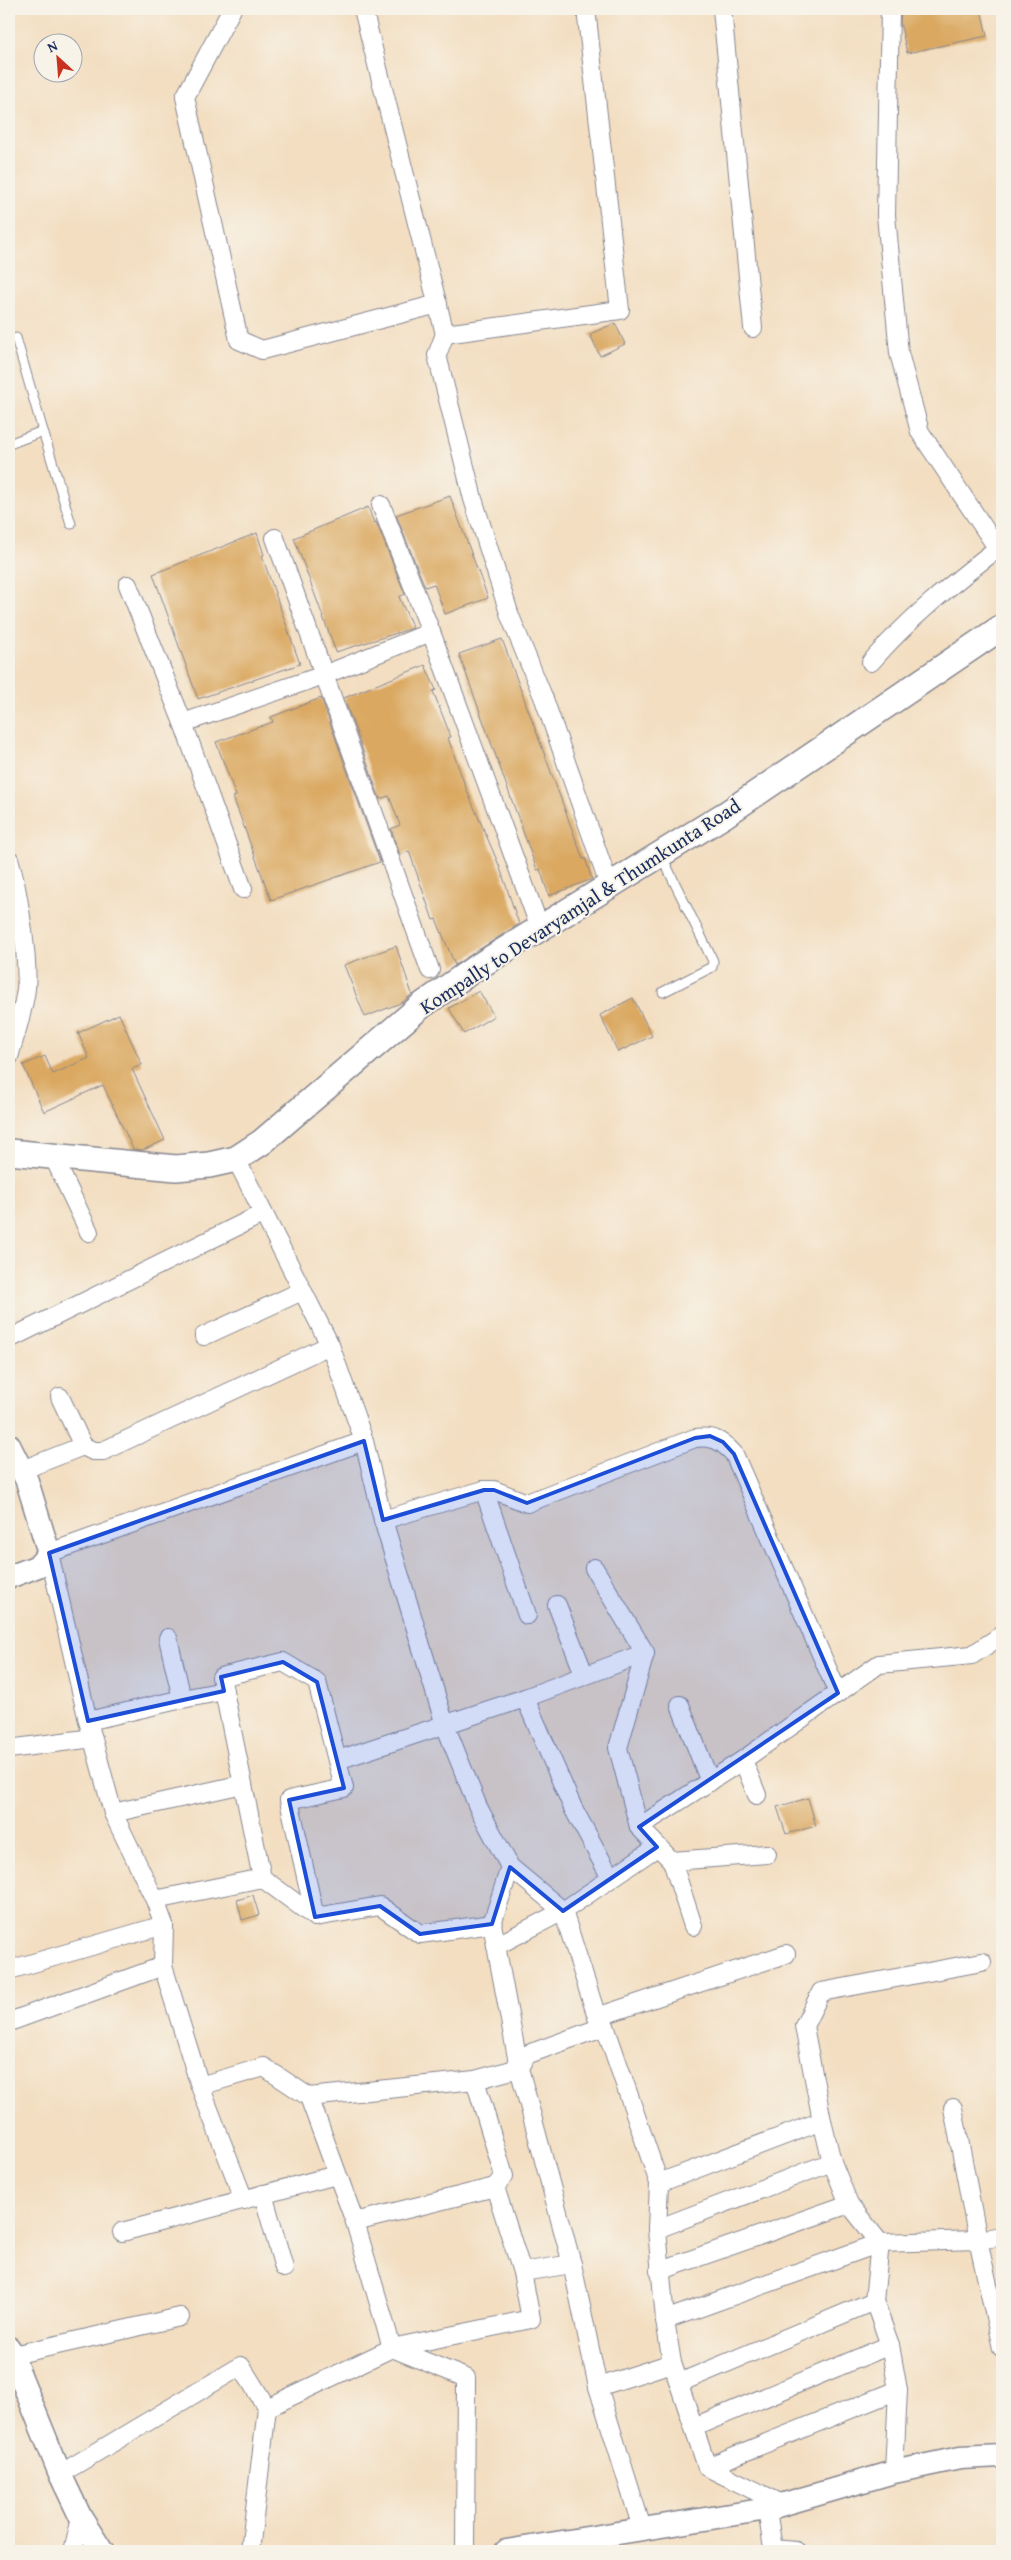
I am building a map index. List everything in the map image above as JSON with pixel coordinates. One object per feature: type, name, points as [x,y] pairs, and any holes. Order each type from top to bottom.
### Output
[{"type":"main road","name":"Kompally to Devaryamjal & Thumkunta Road","points":[[9,1152],[176,1168],[210,1165],[236,1159],[262,1142],[421,1006],[474,969],[726,814],[1002,627]]},
{"type":"street","points":[[232,9],[185,97],[239,340],[262,350],[438,304]]},
{"type":"street","points":[[363,9],[445,334],[437,355],[473,499],[510,616],[544,698],[609,885]]},
{"type":"street","points":[[445,334],[620,310],[586,9]]},
{"type":"street","points":[[722,9],[753,328]]},
{"type":"street","points":[[871,662],[898,631],[936,596],[1000,552],[920,432],[899,353],[886,215],[890,9]]},
{"type":"street","points":[[381,505],[431,632],[540,928]]},
{"type":"street","points":[[274,538],[430,970]]},
{"type":"street","points":[[128,585],[183,723],[243,888]]},
{"type":"street","points":[[183,723],[324,675],[431,632]]},
{"type":"street","points":[[9,859],[23,944],[26,988],[21,1017],[9,1057]]},
{"type":"street","points":[[53,1156],[90,1232]]},
{"type":"street","points":[[236,1159],[262,1214],[330,1345],[364,1440],[383,1520],[445,1725],[478,1807],[510,1867],[563,1910],[659,2183],[657,2229],[659,2271],[672,2363],[707,2467],[775,2507]]},
{"type":"street","points":[[9,1339],[262,1214]]},
{"type":"street","points":[[204,1336],[302,1291]]},
{"type":"street","points":[[60,1397],[83,1446],[93,1451],[103,1451],[330,1345]]},
{"type":"street","points":[[383,1520],[484,1490],[494,1490],[527,1503],[695,1438],[710,1436],[723,1442],[734,1454],[838,1693]]},
{"type":"street","points":[[9,1577],[38,1566],[49,1552],[364,1440]]},
{"type":"street","points":[[22,1470],[83,1446]]},
{"type":"street","points":[[9,1448],[22,1470],[46,1535],[90,1730],[113,1813],[155,1900],[164,1925],[163,1966],[200,2086],[244,2200]]},
{"type":"street","points":[[484,1490],[527,1615]]},
{"type":"street","points":[[594,1568],[645,1653],[618,1748],[639,1827],[672,1861],[693,1926]]},
{"type":"street","points":[[557,1605],[584,1674]]},
{"type":"street","points":[[639,1827],[743,1760],[879,1664],[972,1655],[1002,1635]]},
{"type":"street","points":[[168,1638],[182,1698]]},
{"type":"street","points":[[338,1760],[525,1698],[584,1674],[645,1653]]},
{"type":"street","points":[[315,1917],[289,1800],[344,1788],[317,1682],[283,1662],[221,1677],[262,1878],[315,1917],[380,1906],[420,1934],[492,1924]]},
{"type":"street","points":[[9,1749],[90,1730],[182,1698],[224,1691]]},
{"type":"street","points":[[525,1698],[572,1808],[611,1878]]},
{"type":"street","points":[[680,1705],[710,1782]]},
{"type":"street","points":[[743,1760],[756,1795]]},
{"type":"street","points":[[113,1813],[243,1784]]},
{"type":"street","points":[[496,1946],[563,1910],[657,1847]]},
{"type":"street","points":[[672,1861],[767,1854]]},
{"type":"street","points":[[510,1867],[492,1924],[519,2068],[572,2264],[598,2387],[642,2528]]},
{"type":"street","points":[[155,1900],[262,1878]]},
{"type":"street","points":[[9,1970],[164,1925]]},
{"type":"street","points":[[309,2097],[475,2080],[519,2068],[526,2055],[601,2022],[786,1954]]},
{"type":"street","points":[[894,2472],[898,2390],[890,2345],[874,2301],[880,2243],[849,2204],[832,2162],[822,2121],[804,2026],[821,1992],[982,1962]]},
{"type":"street","points":[[9,2022],[163,1966]]},
{"type":"street","points":[[200,2086],[264,2067],[309,2097],[336,2175],[355,2222],[392,2348]]},
{"type":"street","points":[[355,2222],[495,2187],[504,2176],[475,2080]]},
{"type":"street","points":[[953,2108],[978,2240],[1002,2348]]},
{"type":"street","points":[[659,2183],[822,2121]]},
{"type":"street","points":[[657,2229],[832,2162]]},
{"type":"street","points":[[122,2232],[336,2175]]},
{"type":"street","points":[[267,2408],[392,2348],[531,2319],[522,2272],[495,2187]]},
{"type":"street","points":[[263,2194],[284,2268]]},
{"type":"street","points":[[659,2271],[849,2204]]},
{"type":"street","points":[[665,2320],[880,2243],[978,2240],[1002,2236]]},
{"type":"street","points":[[522,2272],[572,2264]]},
{"type":"street","points":[[679,2384],[874,2301]]},
{"type":"street","points":[[102,2551],[81,2518],[60,2474],[9,2353],[180,2317]]},
{"type":"street","points":[[694,2427],[890,2345]]},
{"type":"street","points":[[392,2348],[466,2378],[465,2551]]},
{"type":"street","points":[[598,2387],[672,2363]]},
{"type":"street","points":[[60,2474],[241,2366],[267,2408],[250,2551]]},
{"type":"street","points":[[707,2467],[898,2390]]},
{"type":"street","points":[[506,2551],[538,2548],[642,2528],[775,2507],[894,2472],[960,2458],[1002,2456]]},
{"type":"street","points":[[775,2507],[773,2550],[796,2551]]},
{"type":"street","points":[[73,2551],[81,2518]]},
{"type":"lane","points":[[16,338],[71,524]]},
{"type":"lane","points":[[9,444],[43,431]]},
{"type":"lane","points":[[660,853],[714,962],[712,967],[663,992]]},
{"type":"highlighted area","points":[[710,1436],[723,1442],[734,1454],[838,1693],[639,1827],[657,1847],[563,1911],[510,1867],[492,1924],[420,1934],[380,1906],[315,1917],[289,1800],[344,1788],[317,1682],[283,1662],[221,1677],[224,1691],[88,1721],[49,1553],[364,1441],[383,1520],[484,1490],[494,1490],[527,1503],[695,1438]]},
{"type":"building","points":[[915,9],[981,9],[987,36],[907,53],[900,22],[901,12]]},
{"type":"building","points":[[615,323],[625,344],[600,356],[590,334]]},
{"type":"building","points":[[450,496],[488,598],[445,614],[434,584],[425,587],[396,515]]},
{"type":"building","points":[[368,507],[405,594],[399,597],[413,628],[336,652],[294,538]]},
{"type":"building","points":[[257,533],[264,555],[262,556],[300,664],[198,699],[153,574]]},
{"type":"building","points":[[502,639],[592,879],[549,896],[540,869],[537,870],[459,654]]},
{"type":"building","points":[[425,665],[436,690],[433,691],[451,737],[448,738],[467,791],[499,865],[519,924],[455,965],[436,919],[433,920],[409,851],[400,855],[391,829],[400,825],[389,796],[380,799],[344,698]]},
{"type":"building","points":[[321,698],[380,862],[271,900],[233,797],[236,796],[216,742],[273,722],[271,717]]},
{"type":"building","points":[[396,946],[412,994],[403,1002],[365,1017],[344,965]]},
{"type":"building","points":[[479,991],[494,1016],[464,1034],[449,1008]]},
{"type":"building","points":[[633,998],[652,1036],[618,1052],[600,1015]]},
{"type":"building","points":[[119,1014],[142,1065],[132,1069],[165,1140],[143,1150],[133,1149],[103,1085],[44,1112],[23,1065],[45,1056],[53,1074],[89,1058],[78,1033]]},
{"type":"building","points":[[808,1798],[816,1826],[786,1834],[777,1807]]},
{"type":"building","points":[[253,1895],[259,1915],[242,1920],[237,1900]]}]
